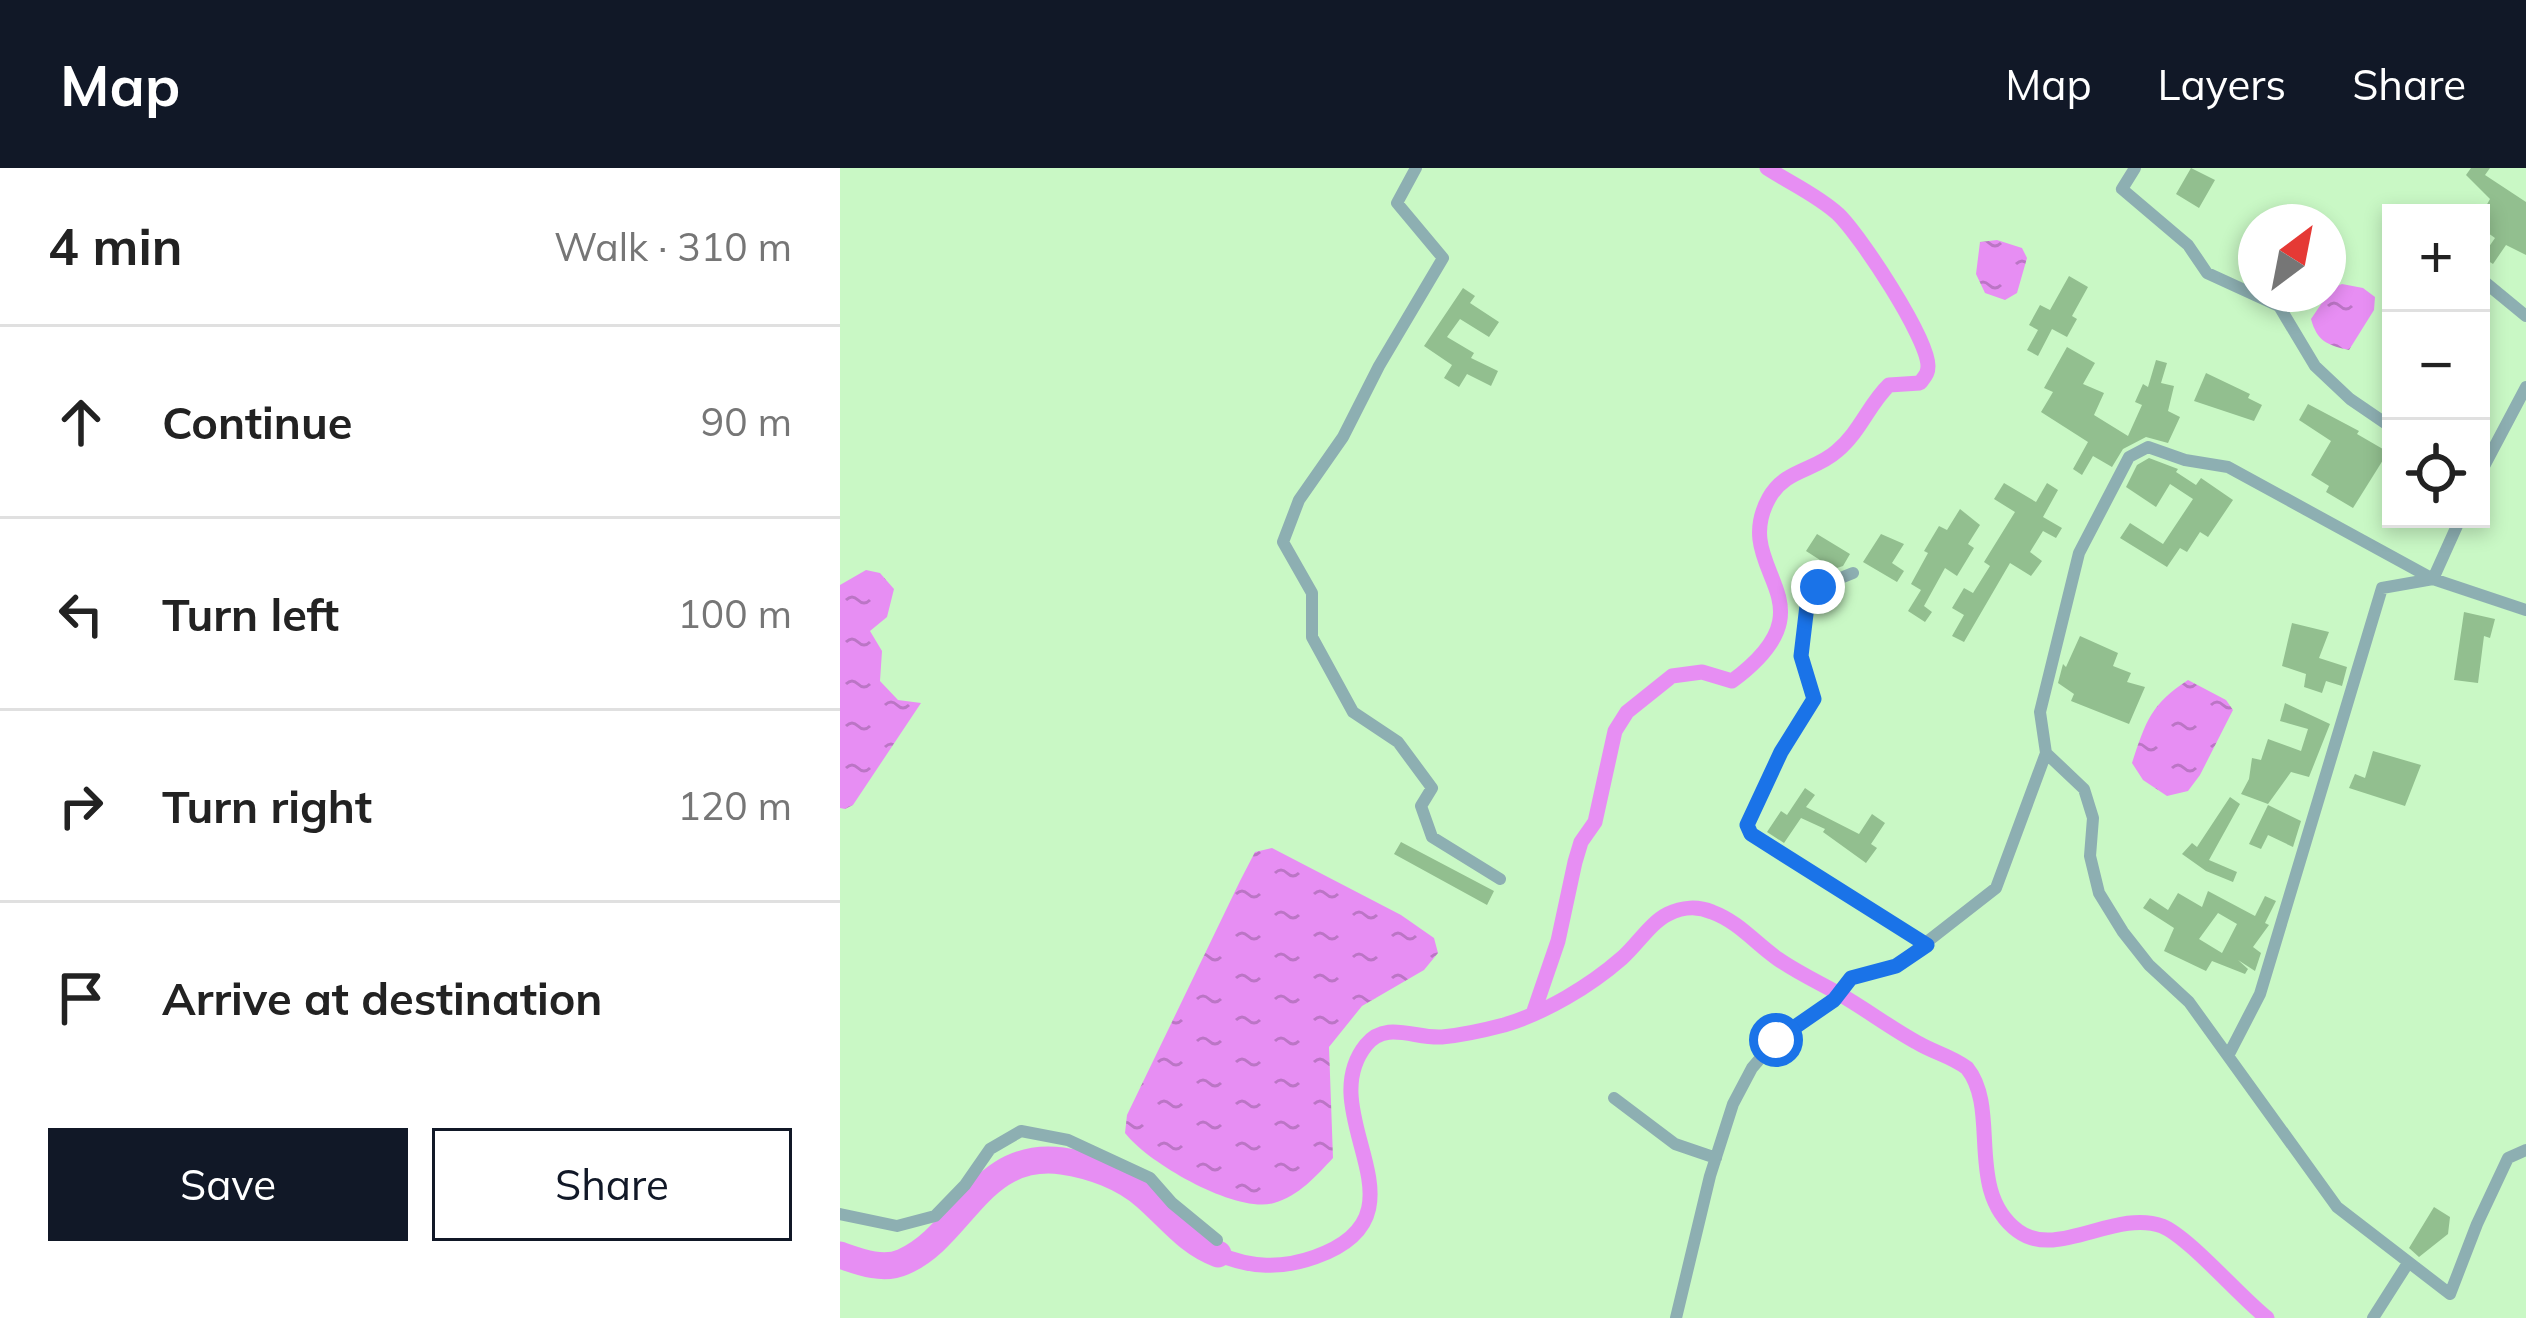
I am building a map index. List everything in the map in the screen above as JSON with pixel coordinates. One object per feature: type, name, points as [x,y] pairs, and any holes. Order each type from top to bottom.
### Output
[{"type":"street","points":[[1416,168],[1396,202],[1443,258],[1343,437],[1299,500],[1283,542],[1312,593],[1312,637],[1353,712],[1397,742],[1432,788],[1421,806],[1432,837],[1500,879]]},
{"type":"street","points":[[2135,168],[2122,189],[2188,244],[2207,273],[2279,306],[2314,366],[2382,422]]},
{"type":"street","points":[[2490,286],[2526,316]]},
{"type":"street","points":[[2490,453],[2526,388]]},
{"type":"street","points":[[1676,1318],[1716,1159],[1733,1104],[1752,1068],[1776,1040],[1834,1000],[1851,978],[1896,966],[1996,888],[2046,752],[2040,712],[2079,553],[2129,457],[2148,447],[2185,460],[2228,466],[2433,579],[2526,610]]},
{"type":"street","points":[[2433,579],[2456,528]]},
{"type":"street","points":[[1853,573],[1818,587],[1808,597],[1801,656],[1814,699],[1781,752],[1747,825],[1751,834],[1927,945]]},
{"type":"street","points":[[2228,1056],[2260,994],[2382,588],[2433,579]]},
{"type":"street","points":[[2046,752],[2084,790],[2093,818],[2090,856],[2099,893],[2123,932],[2149,965],[2189,1002],[2337,1207],[2450,1294],[2508,1158],[2526,1150]]},
{"type":"street","points":[[1614,1098],[1676,1144],[1716,1159]]},
{"type":"street","points":[[840,1214],[897,1226],[934,1216],[965,1185],[990,1149],[1021,1131],[1068,1140],[1150,1178],[1217,1240]]},
{"type":"street","points":[[2374,1318],[2408,1263]]},
{"type":"water","points":[[1997,240],[2022,248],[2027,258],[2017,293],[2005,300],[1985,293],[1976,274],[1980,242]]},
{"type":"water","points":[[2346,285],[2363,288],[2375,297],[2374,310],[2349,350],[2324,341],[2311,319],[2316,312],[2346,312]]},
{"type":"water","points":[[866,570],[880,573],[894,589],[887,617],[870,631],[882,651],[880,681],[898,700],[921,703],[853,805],[845,809],[840,808],[840,585]]},
{"type":"water","points":[[2188,680],[2226,700],[2233,710],[2188,791],[2167,796],[2143,780],[2132,763],[2151,715]]},
{"type":"water","points":[[1272,848],[1401,915],[1434,938],[1438,953],[1424,970],[1362,1006],[1329,1047],[1333,1158],[1291,1196],[1258,1204],[1194,1183],[1153,1158],[1125,1133],[1127,1115],[1240,881],[1255,852]]},
{"type":"building","points":[[2191,168],[2215,180],[2199,208],[2176,194]]},
{"type":"building","points":[[2471,168],[2490,168],[2485,175],[2526,202],[2526,255],[2506,245],[2490,262],[2495,238],[2490,234],[2490,199],[2466,175]]},
{"type":"building","points":[[2069,276],[2088,287],[2072,316],[2077,319],[2067,337],[2052,329],[2038,356],[2027,350],[2038,330],[2029,325],[2040,305],[2050,310]]},
{"type":"building","points":[[1463,288],[1475,296],[1470,303],[1499,322],[1489,337],[1460,319],[1447,337],[1474,353],[1471,358],[1498,371],[1491,386],[1467,374],[1459,387],[1444,378],[1452,365],[1424,346]]},
{"type":"building","points":[[2067,347],[2095,363],[2083,384],[2104,393],[2094,415],[2128,436],[2142,405],[2135,402],[2143,384],[2148,387],[2156,360],[2167,363],[2161,383],[2174,386],[2168,411],[2180,417],[2168,443],[2146,437],[2123,449],[2112,467],[2093,456],[2082,475],[2073,469],[2088,442],[2041,412],[2053,392],[2044,388]]},
{"type":"building","points":[[2206,373],[2262,405],[2254,421],[2194,401]]},
{"type":"building","points":[[2308,404],[2382,449],[2382,462],[2353,508],[2326,492],[2329,486],[2311,475],[2331,441],[2299,420]]},
{"type":"building","points":[[2149,458],[2178,469],[2196,485],[2201,478],[2233,500],[2208,537],[2200,532],[2187,552],[2180,548],[2167,567],[2120,538],[2130,523],[2163,544],[2193,499],[2170,484],[2156,507],[2126,487],[2137,465]]},
{"type":"building","points":[[2004,483],[2036,502],[2047,483],[2058,490],[2043,517],[2062,528],[2056,538],[2043,531],[2030,552],[2042,561],[2031,576],[2010,563],[1964,642],[1952,636],[1964,615],[1952,608],[1964,588],[1973,593],[1990,566],[1984,562],[2015,512],[1994,499]]},
{"type":"building","points":[[1960,509],[1980,525],[1968,544],[1974,548],[1957,576],[1945,568],[1924,606],[1932,612],[1925,622],[1908,611],[1921,590],[1911,584],[1939,526],[1947,530]]},
{"type":"building","points":[[1817,534],[1850,554],[1843,566],[1834,569],[1806,551]]},
{"type":"building","points":[[1881,534],[1904,544],[1892,563],[1904,571],[1897,582],[1863,562]]},
{"type":"building","points":[[2464,612],[2495,619],[2490,638],[2484,636],[2478,683],[2454,680]]},
{"type":"building","points":[[2292,623],[2329,632],[2319,658],[2347,667],[2342,686],[2326,681],[2322,693],[2304,687],[2306,674],[2282,666]]},
{"type":"building","points":[[2080,636],[2118,653],[2113,666],[2131,673],[2127,682],[2145,687],[2129,724],[2071,701],[2074,694],[2058,683]]},
{"type":"building","points":[[2285,703],[2330,724],[2309,777],[2291,772],[2268,804],[2241,794],[2252,758],[2261,760],[2268,739],[2301,751],[2308,729],[2280,721]]},
{"type":"building","points":[[2373,751],[2421,765],[2405,806],[2349,788],[2355,774],[2365,778]]},
{"type":"building","points":[[1805,788],[1815,795],[1806,807],[1859,834],[1872,814],[1885,823],[1871,844],[1877,848],[1866,863],[1825,829],[1801,818],[1784,843],[1767,832],[1781,811],[1787,815]]},
{"type":"building","points":[[2230,797],[2240,804],[2209,860],[2237,872],[2233,882],[2182,854],[2192,843],[2197,847]]},
{"type":"building","points":[[2268,805],[2301,821],[2293,847],[2268,835],[2261,849],[2249,844]]},
{"type":"building","points":[[1401,842],[1494,891],[1487,905],[1394,854]]},
{"type":"building","points":[[2208,891],[2255,916],[2265,896],[2276,901],[2265,923],[2269,925],[2253,947],[2261,953],[2255,971],[2238,960],[2248,969],[2245,974],[2212,961],[2206,971],[2164,951],[2174,928],[2143,908],[2150,898],[2168,910],[2178,893],[2202,907]],"holes":[[[2218,913],[2237,924],[2222,953],[2199,939]]]},
{"type":"building","points":[[2434,1207],[2450,1217],[2448,1234],[2419,1257],[2409,1248]]},
{"type":"waterway","points":[[1534,1011],[1558,941],[1581,842],[1595,822],[1615,731],[1627,712],[1672,676],[1702,672],[1732,681],[1763,653],[1778,629],[1780,607],[1761,547],[1760,524],[1769,498],[1783,481],[1828,458],[1845,443],[1889,385],[1920,383],[1927,371],[1917,333],[1848,225],[1821,201],[1767,168]]},
{"type":"waterway","points":[[1218,1254],[1266,1265],[1302,1261],[1350,1238],[1367,1216],[1370,1189],[1352,1102],[1353,1072],[1374,1038],[1392,1032],[1450,1036],[1520,1020],[1596,979],[1661,918],[1696,908],[1730,921],[1786,964],[1967,1068],[1982,1106],[1992,1195],[2018,1231],[2050,1240],[2125,1224],[2162,1226],[2186,1242],[2267,1318]]},
{"type":"waterway","points":[[840,1255],[880,1266],[903,1262],[924,1250],[991,1181],[1034,1161],[1096,1169],[1128,1184],[1188,1236],[1218,1254]]},
{"type":"route","points":[[1776,1040],[1834,1000],[1851,978],[1896,966],[1927,945],[1751,834],[1747,825],[1781,752],[1814,699],[1801,656],[1808,597],[1818,587]]}]
